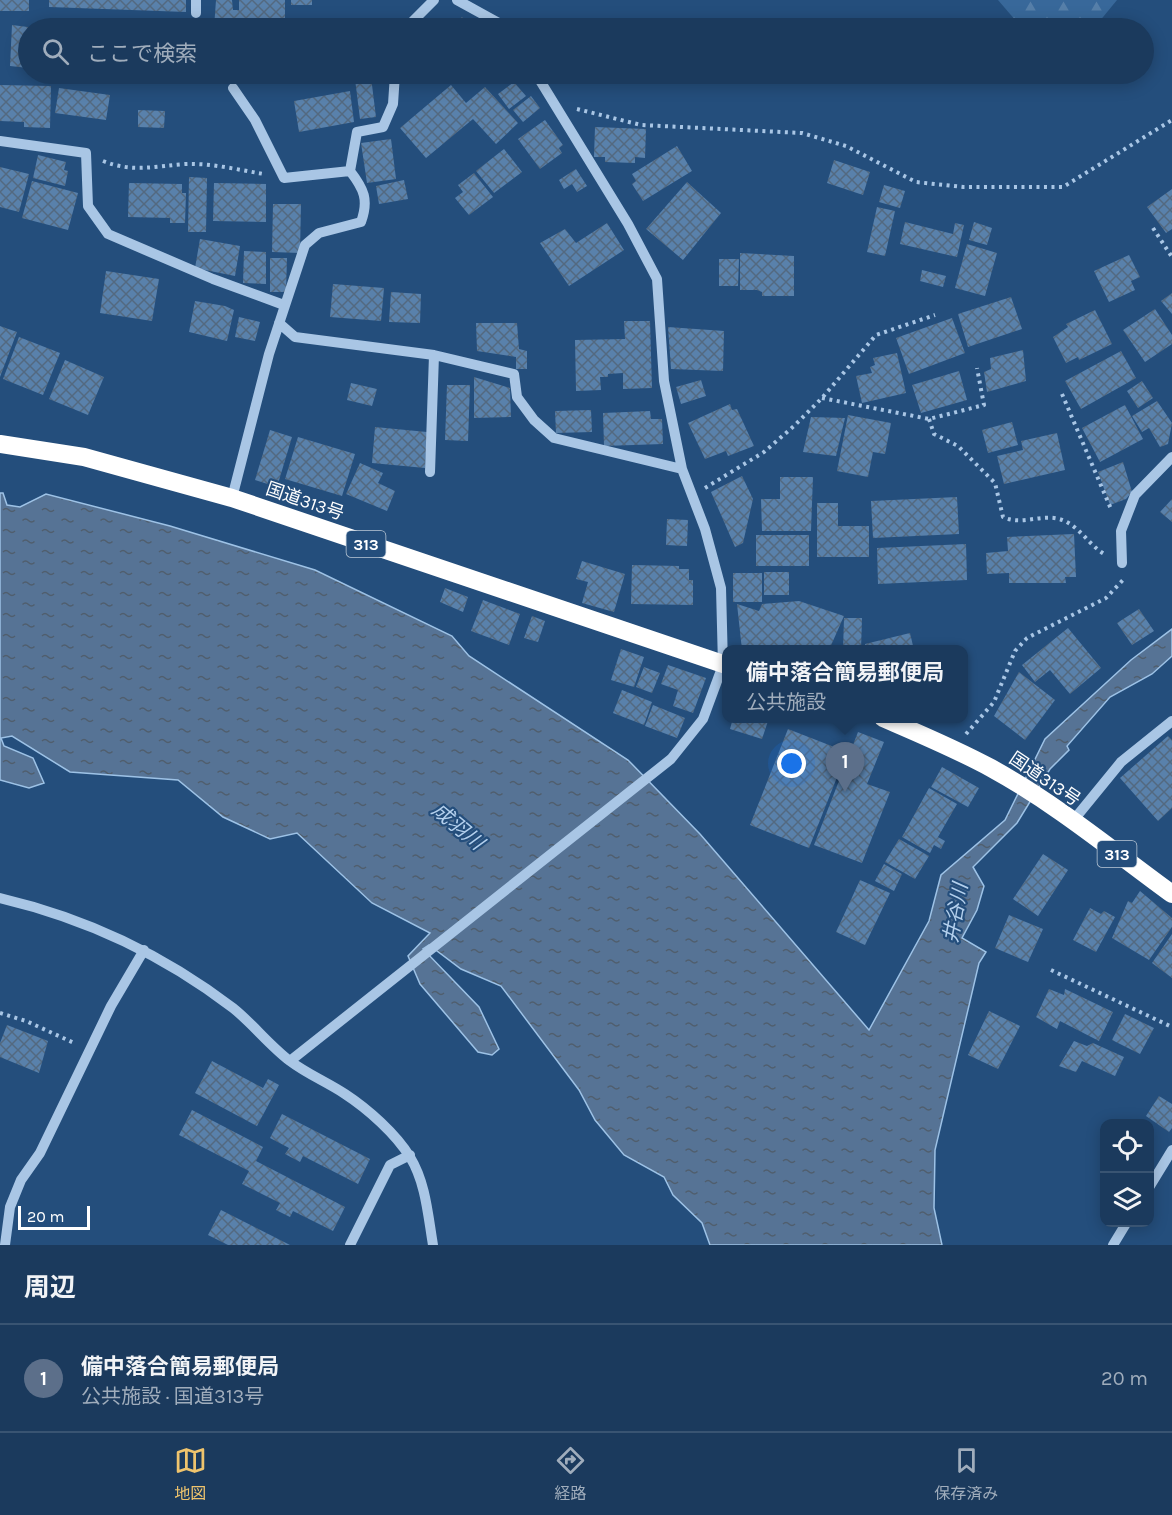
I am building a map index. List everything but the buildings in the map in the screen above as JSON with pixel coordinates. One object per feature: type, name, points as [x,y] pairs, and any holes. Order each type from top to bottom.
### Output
[{"type":"highway","name":"国道313号","points":[[0,444],[84,457],[232,498],[722,664]]},
{"type":"highway","name":"国道313号","points":[[895,723],[953,748],[994,770],[1067,818],[1172,894]]},
{"type":"street","points":[[196,0],[196,13]]},
{"type":"street","points":[[416,18],[434,0]]},
{"type":"street","points":[[457,0],[490,18]]},
{"type":"street","points":[[232,498],[279,323],[305,245],[319,233],[361,222],[366,207],[361,185],[350,171],[357,132],[383,127],[393,104],[394,84]]},
{"type":"street","points":[[542,84],[628,224],[657,279],[664,381],[682,469],[705,529],[721,588],[724,645]]},
{"type":"street","points":[[233,88],[255,120],[285,178],[350,171]]},
{"type":"street","points":[[0,141],[86,153],[88,206],[108,234],[213,279],[285,305]]},
{"type":"street","points":[[279,323],[295,337],[434,355],[514,374],[517,397],[534,420],[554,438],[682,469]]},
{"type":"street","points":[[430,472],[434,355]]},
{"type":"street","points":[[1122,564],[1121,531],[1135,495],[1172,457]]},
{"type":"street","points":[[290,1061],[671,759],[703,719],[722,672]]},
{"type":"street","points":[[1067,818],[1121,762],[1172,721]]},
{"type":"street","points":[[0,898],[35,906],[107,931],[144,950],[233,1009],[290,1061],[347,1095],[382,1125],[410,1155],[423,1190],[433,1245]]},
{"type":"street","points":[[3,1237],[10,1207],[21,1180],[40,1153],[111,1006],[144,950]]},
{"type":"street","points":[[1154,1178],[1172,1150]]},
{"type":"street","points":[[350,1245],[390,1165],[410,1155]]},
{"type":"street","points":[[1113,1245],[1124,1227]]},
{"type":"path","points":[[553,102],[641,125],[802,133],[846,146],[916,182],[963,187],[1063,187],[1172,120]]},
{"type":"path","points":[[86,153],[121,168],[153,168],[187,164],[285,178]]},
{"type":"path","points":[[1153,228],[1172,257]]},
{"type":"path","points":[[691,496],[764,452],[822,398],[876,334],[934,315]]},
{"type":"path","points":[[822,398],[929,419],[984,405],[976,368]]},
{"type":"path","points":[[1062,394],[1121,531]]},
{"type":"path","points":[[929,419],[934,434],[958,446],[995,483],[1003,517],[1013,521],[1054,518],[1068,523],[1079,529],[1099,551],[1122,564],[1123,581],[1106,598],[1027,638],[1015,651],[994,702],[953,748]]},
{"type":"path","points":[[1051,970],[1172,1027]]},
{"type":"path","points":[[0,1013],[26,1021],[90,1051]]},
{"type":"green space","points":[[998,0],[1117,0],[1102,18],[1013,18]]},
{"type":"water","points":[[0,493],[3,493],[7,505],[20,507],[46,494],[170,526],[315,570],[452,636],[469,656],[628,760],[700,834],[869,1030],[929,921],[941,875],[1005,820],[1045,739],[1131,660],[1172,629],[1172,656],[1152,674],[1110,697],[1067,746],[1069,750],[1050,769],[1017,823],[973,867],[984,886],[977,910],[962,938],[986,952],[979,963],[935,1150],[934,1208],[942,1245],[710,1245],[702,1223],[673,1195],[664,1177],[624,1155],[595,1120],[579,1090],[501,986],[461,969],[429,945],[423,949],[479,1007],[499,1049],[492,1055],[478,1052],[420,984],[408,956],[430,933],[372,903],[297,833],[270,839],[223,817],[178,780],[70,772],[12,736],[1,738],[4,746],[33,758],[44,783],[29,788],[0,780]]},
{"type":"place","name":"備中落合簡易郵便局","points":[[845,792]]},
{"type":"water label","name":"成羽川","points":[[458,826]]},
{"type":"water label","name":"井谷川","points":[[955,913]]}]
